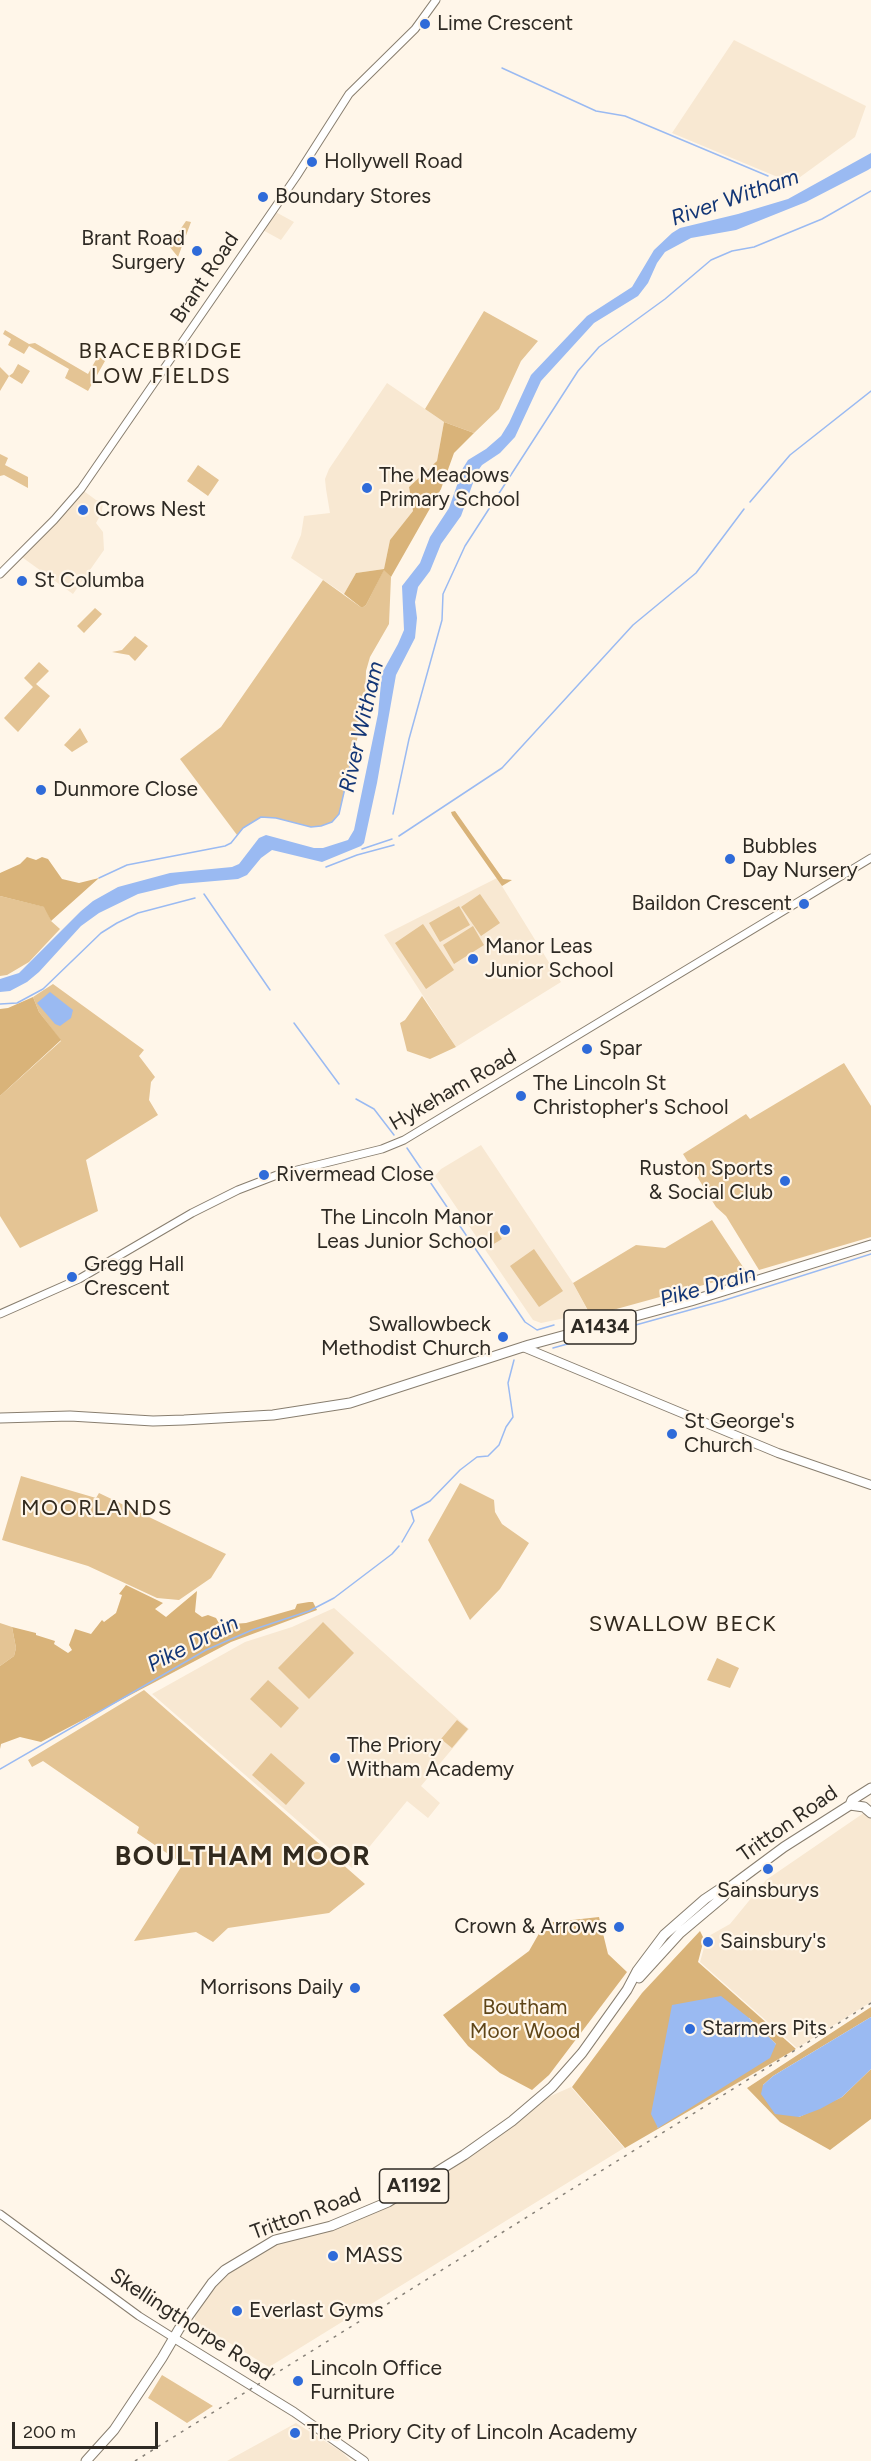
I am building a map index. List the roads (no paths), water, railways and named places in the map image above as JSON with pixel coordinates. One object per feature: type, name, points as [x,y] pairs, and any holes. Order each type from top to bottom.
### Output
[{"type":"main road","name":"A1434","points":[[0,1418],[79,1416],[164,1421],[294,1413],[350,1403],[552,1338],[691,1301],[871,1245]]},
{"type":"main road","points":[[550,1358],[546,1348],[552,1338]]},
{"type":"main road","points":[[523,1347],[778,1453],[871,1485]]},
{"type":"main road","name":"Tritton Road","points":[[86,2461],[120,2421],[212,2283],[237,2262],[275,2240],[331,2226],[388,2202],[464,2155],[512,2121],[535,2103],[570,2067],[627,1990],[672,1941],[724,1896],[726,1890],[784,1847],[850,1806],[852,1800],[871,1788]]},
{"type":"main road","points":[[850,1806],[871,1794]]},
{"type":"main road","points":[[850,1806],[864,1807],[871,1813]]},
{"type":"main road","name":"Tritton Road","points":[[627,1990],[637,1971],[664,1935],[682,1917],[720,1889],[726,1890]]},
{"type":"main road","points":[[682,1917],[691,1916],[701,1908],[711,1908]]},
{"type":"main road","name":"Skellingthorpe Road","points":[[174,2338],[294,2412],[364,2461]]},
{"type":"street","name":"Brant Road","points":[[0,574],[54,520],[87,482],[296,177],[349,94],[415,29],[436,0]]},
{"type":"street","name":"Hykeham Road","points":[[0,1314],[79,1279],[192,1213],[238,1190],[302,1168],[382,1149],[404,1140],[869,859]]},
{"type":"street","name":"Skellingthorpe Road","points":[[0,2214],[138,2316],[174,2338]]},
{"type":"water","points":[[871,153],[871,168],[806,202],[736,230],[691,238],[665,252],[638,296],[594,323],[541,381],[515,437],[477,472],[461,516],[441,544],[430,571],[418,587],[415,602],[417,618],[415,638],[396,675],[377,783],[364,843],[361,846],[322,862],[272,850],[261,858],[247,875],[238,879],[180,884],[138,894],[99,913],[81,926],[27,982],[10,991],[0,992],[0,979],[19,973],[81,911],[93,901],[118,887],[170,873],[232,867],[239,864],[259,838],[266,835],[314,848],[323,848],[348,840],[354,830],[378,714],[382,673],[404,630],[402,586],[420,563],[430,537],[449,508],[463,468],[468,460],[501,436],[531,375],[587,316],[632,287],[654,250],[672,233],[680,228],[788,199]]},
{"type":"water","points":[[50,992],[73,1010],[71,1018],[60,1026],[55,1024],[37,1003]]},
{"type":"water","points":[[721,1996],[749,2018],[776,2044],[770,2058],[658,2128],[651,2114],[672,2005]]},
{"type":"water","points":[[871,2017],[871,2069],[842,2097],[820,2109],[799,2117],[775,2114],[761,2094],[763,2085],[773,2076]]},
{"type":"waterway","name":"River Witham","points":[[502,68],[596,111],[625,116],[768,176]]},
{"type":"waterway","points":[[393,814],[409,739],[442,620],[443,594],[465,546],[578,371],[599,347],[665,299],[711,260],[732,251],[754,247],[822,219],[871,191]]},
{"type":"waterway","points":[[750,502],[790,455],[871,391]]},
{"type":"waterway","points":[[399,836],[502,768],[633,625],[696,573],[744,509]]},
{"type":"waterway","name":"River Witham","points":[[99,878],[127,865],[225,846],[231,843],[243,828],[261,817],[276,818],[311,827],[332,822],[339,814],[353,753]]},
{"type":"waterway","points":[[362,849],[392,839]]},
{"type":"waterway","points":[[326,867],[357,855],[394,845]]},
{"type":"waterway","points":[[204,894],[270,990]]},
{"type":"waterway","points":[[0,1004],[17,1003],[43,989],[101,933],[117,923],[138,913],[195,898]]},
{"type":"waterway","points":[[294,1023],[339,1084]]},
{"type":"waterway","points":[[356,1099],[374,1109],[394,1135]]},
{"type":"waterway","points":[[407,1148],[525,1322],[537,1330],[554,1325]]},
{"type":"waterway","name":"Pike Drain","points":[[553,1348],[722,1301],[871,1254]]},
{"type":"waterway","name":"Pike Drain","points":[[402,1542],[414,1521],[411,1511],[430,1501],[460,1470],[477,1457],[488,1456],[499,1445],[513,1417],[508,1383],[514,1360]]},
{"type":"waterway","name":"Pike Drain","points":[[0,1769],[206,1650],[252,1630],[309,1611],[334,1598],[392,1554],[399,1546]]},
{"type":"railway","points":[[135,2461],[871,2003]]},
{"type":"place","name":"Lime Crescent","points":[[425,24]]},
{"type":"place","name":"Hollywell Road","points":[[312,162]]},
{"type":"place","name":"Boundary Stores","points":[[263,197]]},
{"type":"place","name":"Brant Road Surgery","points":[[197,251]]},
{"type":"place","name":"The Meadows Primary School","points":[[367,488]]},
{"type":"place","name":"Crows Nest","points":[[83,510]]},
{"type":"place","name":"St Columba","points":[[22,581]]},
{"type":"place","name":"Dunmore Close","points":[[41,790]]},
{"type":"place","name":"Bubbles Day Nursery","points":[[730,859]]},
{"type":"place","name":"Baildon Crescent","points":[[804,904]]},
{"type":"place","name":"Manor Leas Junior School","points":[[473,959]]},
{"type":"place","name":"Spar","points":[[587,1049]]},
{"type":"place","name":"The Lincoln St Christopher's School","points":[[521,1096]]},
{"type":"place","name":"Rivermead Close","points":[[264,1175]]},
{"type":"place","name":"Ruston Sports & Social Club","points":[[785,1181]]},
{"type":"place","name":"The Lincoln Manor Leas Junior School","points":[[505,1230]]},
{"type":"place","name":"Gregg Hall Crescent","points":[[72,1277]]},
{"type":"place","name":"Swallowbeck Methodist Church","points":[[503,1337]]},
{"type":"place","name":"St George's Church","points":[[672,1434]]},
{"type":"place","name":"The Priory Witham Academy","points":[[335,1758]]},
{"type":"place","name":"Sainsburys","points":[[768,1869]]},
{"type":"place","name":"Crown & Arrows","points":[[619,1927]]},
{"type":"place","name":"Sainsbury's","points":[[708,1942]]},
{"type":"place","name":"Morrisons Daily","points":[[355,1988]]},
{"type":"place","name":"Starmers Pits","points":[[690,2029]]},
{"type":"place","name":"MASS","points":[[333,2256]]},
{"type":"place","name":"Everlast Gyms","points":[[237,2311]]},
{"type":"place","name":"Lincoln Office Furniture","points":[[298,2381]]},
{"type":"place","name":"The Priory City of Lincoln Academy","points":[[295,2433]]},
{"type":"district","name":"BRACEBRIDGE LOW FIELDS","points":[[161,364]]},
{"type":"district","name":"MOORLANDS","points":[[97,1509]]},
{"type":"district","name":"SWALLOW BECK","points":[[683,1625]]},
{"type":"district","name":"BOULTHAM MOOR","points":[[243,1857]]},
{"type":"park label","name":"Boutham Moor Wood","points":[[525,2020]]}]
